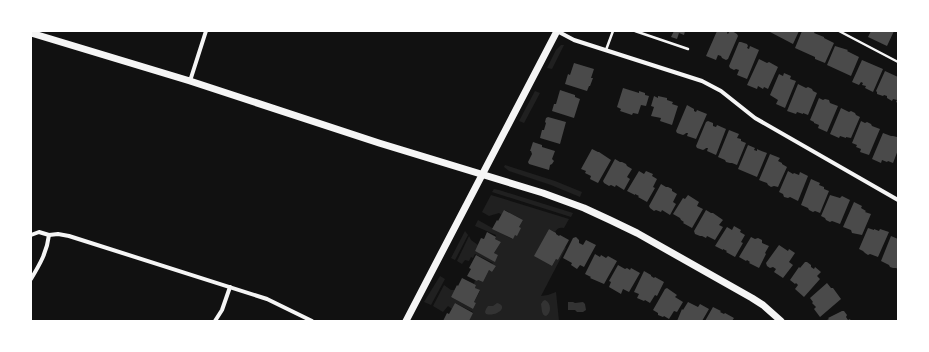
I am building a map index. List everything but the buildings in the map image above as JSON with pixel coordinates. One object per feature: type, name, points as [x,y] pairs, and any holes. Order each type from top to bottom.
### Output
[{"type":"street","points":[[190,81],[206,31]]},
{"type":"street","points":[[406,321],[557,31],[574,40],[702,81],[721,91],[755,118],[898,200]]},
{"type":"street","points":[[36,33],[190,81],[379,143],[543,193],[584,208],[637,233],[752,298],[763,305],[781,321]]},
{"type":"street","points":[[31,235],[39,232],[49,235],[58,234],[69,236],[267,299],[312,321]]},
{"type":"street","points":[[31,279],[48,245],[49,235]]},
{"type":"street","points":[[216,321],[222,310],[230,287]]},
{"type":"lane","points":[[606,50],[613,31]]},
{"type":"lane","points":[[635,31],[688,49]]},
{"type":"lane","points":[[840,31],[897,62],[898,57]]},
{"type":"shaded area","points":[[561,45],[564,45],[552,69],[547,68],[556,50]]},
{"type":"shaded area","points":[[535,91],[540,93],[524,123],[519,121]]},
{"type":"shaded area","points":[[505,165],[555,181],[582,192],[580,197],[551,185],[509,171],[504,167]]},
{"type":"shaded area","points":[[494,189],[573,213],[571,217],[492,192]]},
{"type":"shaded area","points":[[491,195],[569,219],[564,228],[559,228],[555,232],[549,229],[535,256],[552,266],[556,259],[558,260],[565,247],[566,248],[541,296],[556,292],[559,321],[470,321],[469,320],[473,312],[455,303],[452,309],[448,306],[443,312],[433,306],[444,285],[451,290],[455,290],[451,297],[473,309],[476,303],[474,302],[480,291],[475,288],[475,280],[483,282],[489,270],[492,272],[496,266],[475,254],[473,258],[471,257],[469,261],[465,260],[462,264],[457,261],[469,236],[471,240],[478,245],[475,251],[495,261],[498,255],[494,253],[501,242],[495,239],[496,235],[475,226],[478,220],[512,239],[523,220],[505,210],[502,215],[499,213],[489,216],[482,212]]},
{"type":"shaded area","points":[[465,231],[468,235],[455,260],[451,258]]},
{"type":"shaded area","points":[[440,276],[445,279],[431,305],[424,302]]},
{"type":"shaded area","points":[[545,300],[549,303],[550,308],[548,315],[546,316],[542,313],[541,304]]},
{"type":"shaded area","points":[[568,302],[583,302],[586,310],[583,312],[577,312],[575,310],[568,310]]},
{"type":"shaded area","points":[[497,303],[502,306],[502,309],[498,313],[490,315],[486,314],[485,312],[488,306],[493,306]]}]
